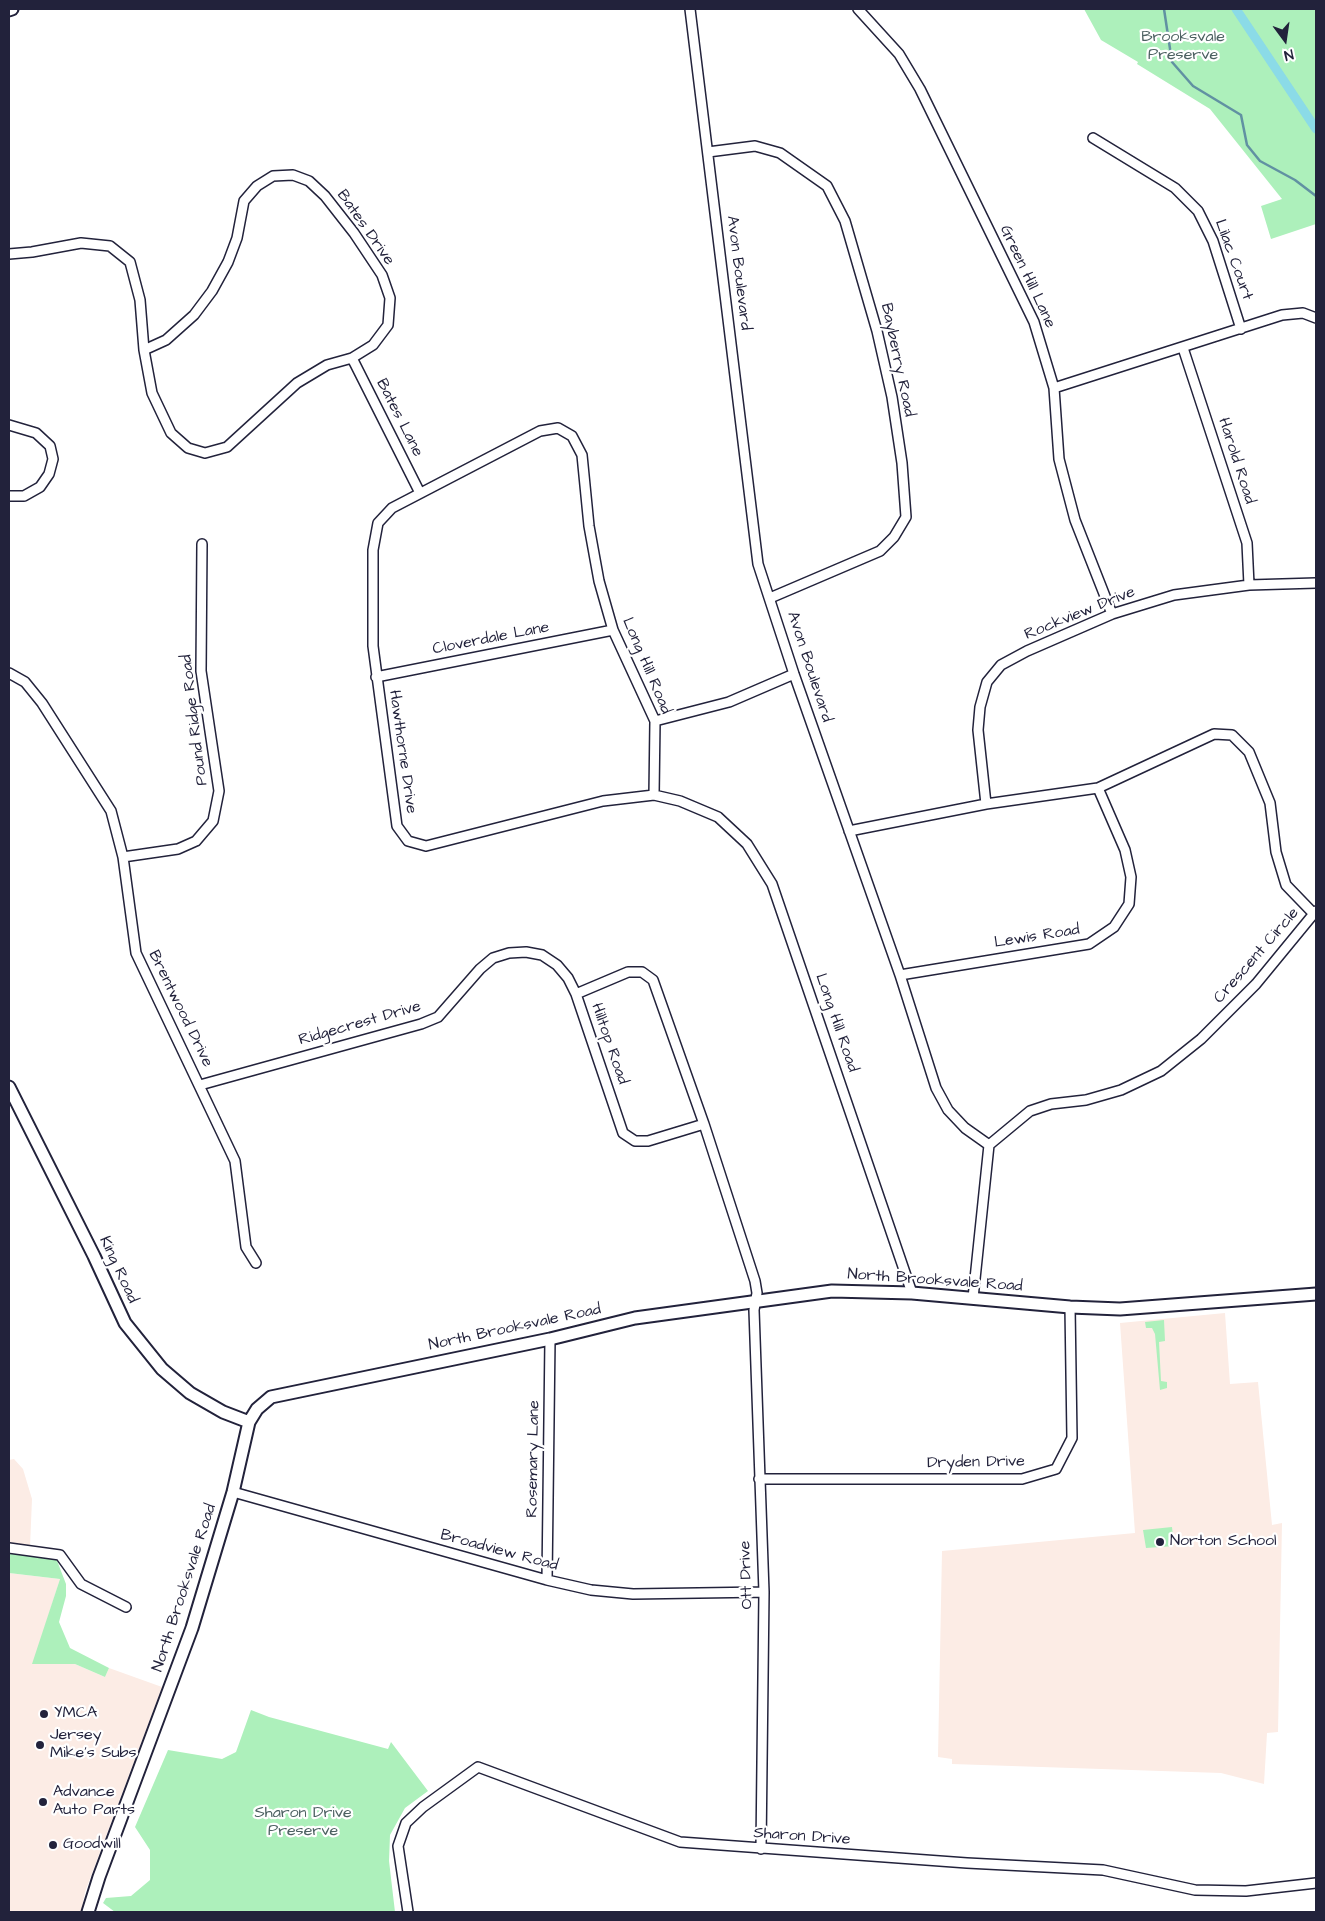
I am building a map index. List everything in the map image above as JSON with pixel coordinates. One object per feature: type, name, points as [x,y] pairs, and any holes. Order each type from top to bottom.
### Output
[{"type":"main road","name":"King Road","points":[[9,1087],[94,1256],[125,1323],[162,1369],[190,1393],[223,1412],[249,1422]]},
{"type":"main road","name":"North Brooksvale Road","points":[[88,1912],[99,1877],[192,1628],[233,1492],[249,1422],[257,1409],[272,1397],[550,1339],[635,1318],[832,1291],[912,1293],[1070,1307],[1120,1309],[1316,1294]]},
{"type":"street","name":"Avon Boulevard","points":[[690,9],[758,564],[794,674],[900,975],[936,1088],[948,1110],[959,1122],[989,1145]]},
{"type":"street","name":"Green Hill Lane","points":[[858,9],[898,54],[920,90],[1034,322],[1054,388],[1059,459],[1075,520],[1112,614]]},
{"type":"street","name":"Lilac Court","points":[[1093,138],[1175,188],[1198,212],[1213,241],[1241,329]]},
{"type":"street","name":"Bayberry Road","points":[[708,152],[755,146],[780,153],[827,186],[845,221],[877,331],[892,397],[899,444],[906,517],[894,537],[880,551],[770,598]]},
{"type":"street","name":"Bates Drive","points":[[9,254],[81,243],[110,246],[130,262],[140,300],[144,350],[152,393],[171,433],[188,448],[205,452],[227,447],[296,383],[327,365],[352,358],[373,345],[388,325],[390,298],[382,275],[354,233],[325,196],[309,181],[293,174],[273,176],[256,186],[244,202],[239,218],[237,238],[228,262],[212,291],[194,315],[180,328],[166,340],[144,350]]},
{"type":"street","points":[[1054,388],[1282,315],[1303,313],[1316,318]]},
{"type":"street","name":"Harold Road","points":[[1182,348],[1247,543],[1249,585]]},
{"type":"street","name":"Bates Lane","points":[[352,358],[420,493]]},
{"type":"street","points":[[9,424],[36,433],[50,446],[53,459],[49,474],[40,487],[24,496],[9,496]]},
{"type":"street","name":"Long Hill Road","points":[[420,493],[540,431],[558,428],[572,436],[582,455],[589,526],[599,581],[612,630],[655,721],[654,795],[680,801],[718,817],[747,844],[772,884],[912,1293]]},
{"type":"street","name":"Hawthorne Drive","points":[[420,493],[392,508],[378,523],[373,550],[373,646],[376,677],[397,826],[408,842],[426,846],[603,801],[654,795]]},
{"type":"street","name":"Pound Ridge Road","points":[[123,857],[178,849],[196,841],[213,821],[219,791],[202,671],[202,544]]},
{"type":"street","name":"Rockview Drive","points":[[986,804],[978,730],[980,707],[987,682],[1001,665],[1027,651],[1112,614],[1174,595],[1249,585],[1316,583]]},
{"type":"street","name":"Cloverdale Lane","points":[[376,677],[612,630]]},
{"type":"street","name":"Brentwood Drive","points":[[9,673],[24,682],[42,703],[111,811],[123,857],[136,953],[235,1161],[246,1246],[256,1263]]},
{"type":"street","points":[[655,721],[729,702],[794,674]]},
{"type":"street","name":"Crescent Circle","points":[[849,831],[986,804],[1098,788],[1214,734],[1232,734],[1249,752],[1270,802],[1276,852],[1286,885],[1315,912],[1256,984],[1201,1039],[1161,1071],[1121,1090],[1086,1100],[1052,1104],[1030,1111],[989,1145]]},
{"type":"street","name":"Lewis Road","points":[[900,975],[1089,944],[1114,927],[1129,904],[1131,876],[1125,850],[1098,788]]},
{"type":"street","name":"Ridgecrest Drive","points":[[200,1085],[421,1024],[438,1017],[480,968],[493,958],[509,953],[526,952],[542,955],[557,965],[576,994]]},
{"type":"street","name":"Hilltop Road","points":[[704,1124],[648,1141],[635,1141],[623,1132],[576,994],[628,972],[642,972],[653,980],[704,1124],[755,1281],[757,1293],[755,1301]]},
{"type":"street","points":[[972,1298],[989,1145]]},
{"type":"street","name":"Ott Drive","points":[[755,1301],[764,1592],[761,1849]]},
{"type":"street","name":"Dryden Drive","points":[[759,1478],[1022,1479],[1056,1469],[1072,1438],[1070,1307]]},
{"type":"street","name":"Rosemary Lane","points":[[547,1580],[550,1339]]},
{"type":"street","name":"Broadview Road","points":[[233,1492],[547,1580],[591,1590],[633,1594],[764,1592]]},
{"type":"street","points":[[9,1548],[60,1555],[81,1584],[126,1607]]},
{"type":"street","name":"Sharon Drive","points":[[408,1912],[398,1846],[406,1823],[423,1807],[478,1767],[680,1842],[967,1864],[1103,1870],[1195,1890],[1246,1891],[1316,1883]]},
{"type":"shaded area","name":"Norton School","points":[[1225,1313],[1230,1384],[1258,1382],[1272,1525],[1282,1523],[1278,1732],[1267,1733],[1264,1784],[1221,1773],[952,1764],[952,1759],[938,1757],[942,1551],[1135,1533],[1120,1323]]},
{"type":"shaded area","points":[[14,1459],[23,1469],[32,1499],[30,1547],[9,1544],[9,1460]]},
{"type":"shaded area","points":[[9,1573],[60,1579],[33,1664],[75,1664],[105,1677],[109,1668],[162,1687],[85,1892],[81,1912],[9,1912]]},
{"type":"green space","name":"Brooksvale Preserve","points":[[1084,9],[1316,9],[1316,224],[1271,239],[1261,206],[1282,199],[1210,109],[1101,40]]},
{"type":"green space","points":[[1164,1320],[1165,1341],[1159,1342],[1161,1381],[1167,1382],[1167,1388],[1160,1390],[1155,1334],[1152,1328],[1146,1328],[1145,1322]]},
{"type":"green space","points":[[1172,1527],[1174,1546],[1146,1548],[1143,1530]]},
{"type":"green space","points":[[9,1551],[56,1558],[66,1584],[66,1596],[59,1622],[70,1648],[109,1668],[105,1677],[75,1664],[32,1664],[60,1579],[9,1573]]},
{"type":"green space","name":"Sharon Drive Preserve","points":[[251,1710],[269,1717],[388,1749],[391,1742],[428,1791],[405,1808],[390,1835],[389,1861],[395,1912],[115,1912],[103,1903],[106,1898],[131,1896],[150,1880],[150,1850],[135,1827],[168,1750],[222,1759],[236,1752]]},
{"type":"waterway","points":[[1164,9],[1172,62],[1193,86],[1241,115],[1247,145],[1260,161],[1295,180],[1316,196]]},
{"type":"waterway","points":[[1236,9],[1316,129]]},
{"type":"place","name":"Norton School","points":[[1160,1542]]},
{"type":"place","name":"YMCA","points":[[44,1714]]},
{"type":"place","name":"Jersey Mike's Subs","points":[[40,1745]]},
{"type":"place","name":"Advance Auto Parts","points":[[43,1802]]},
{"type":"place","name":"Goodwill","points":[[53,1845]]}]
